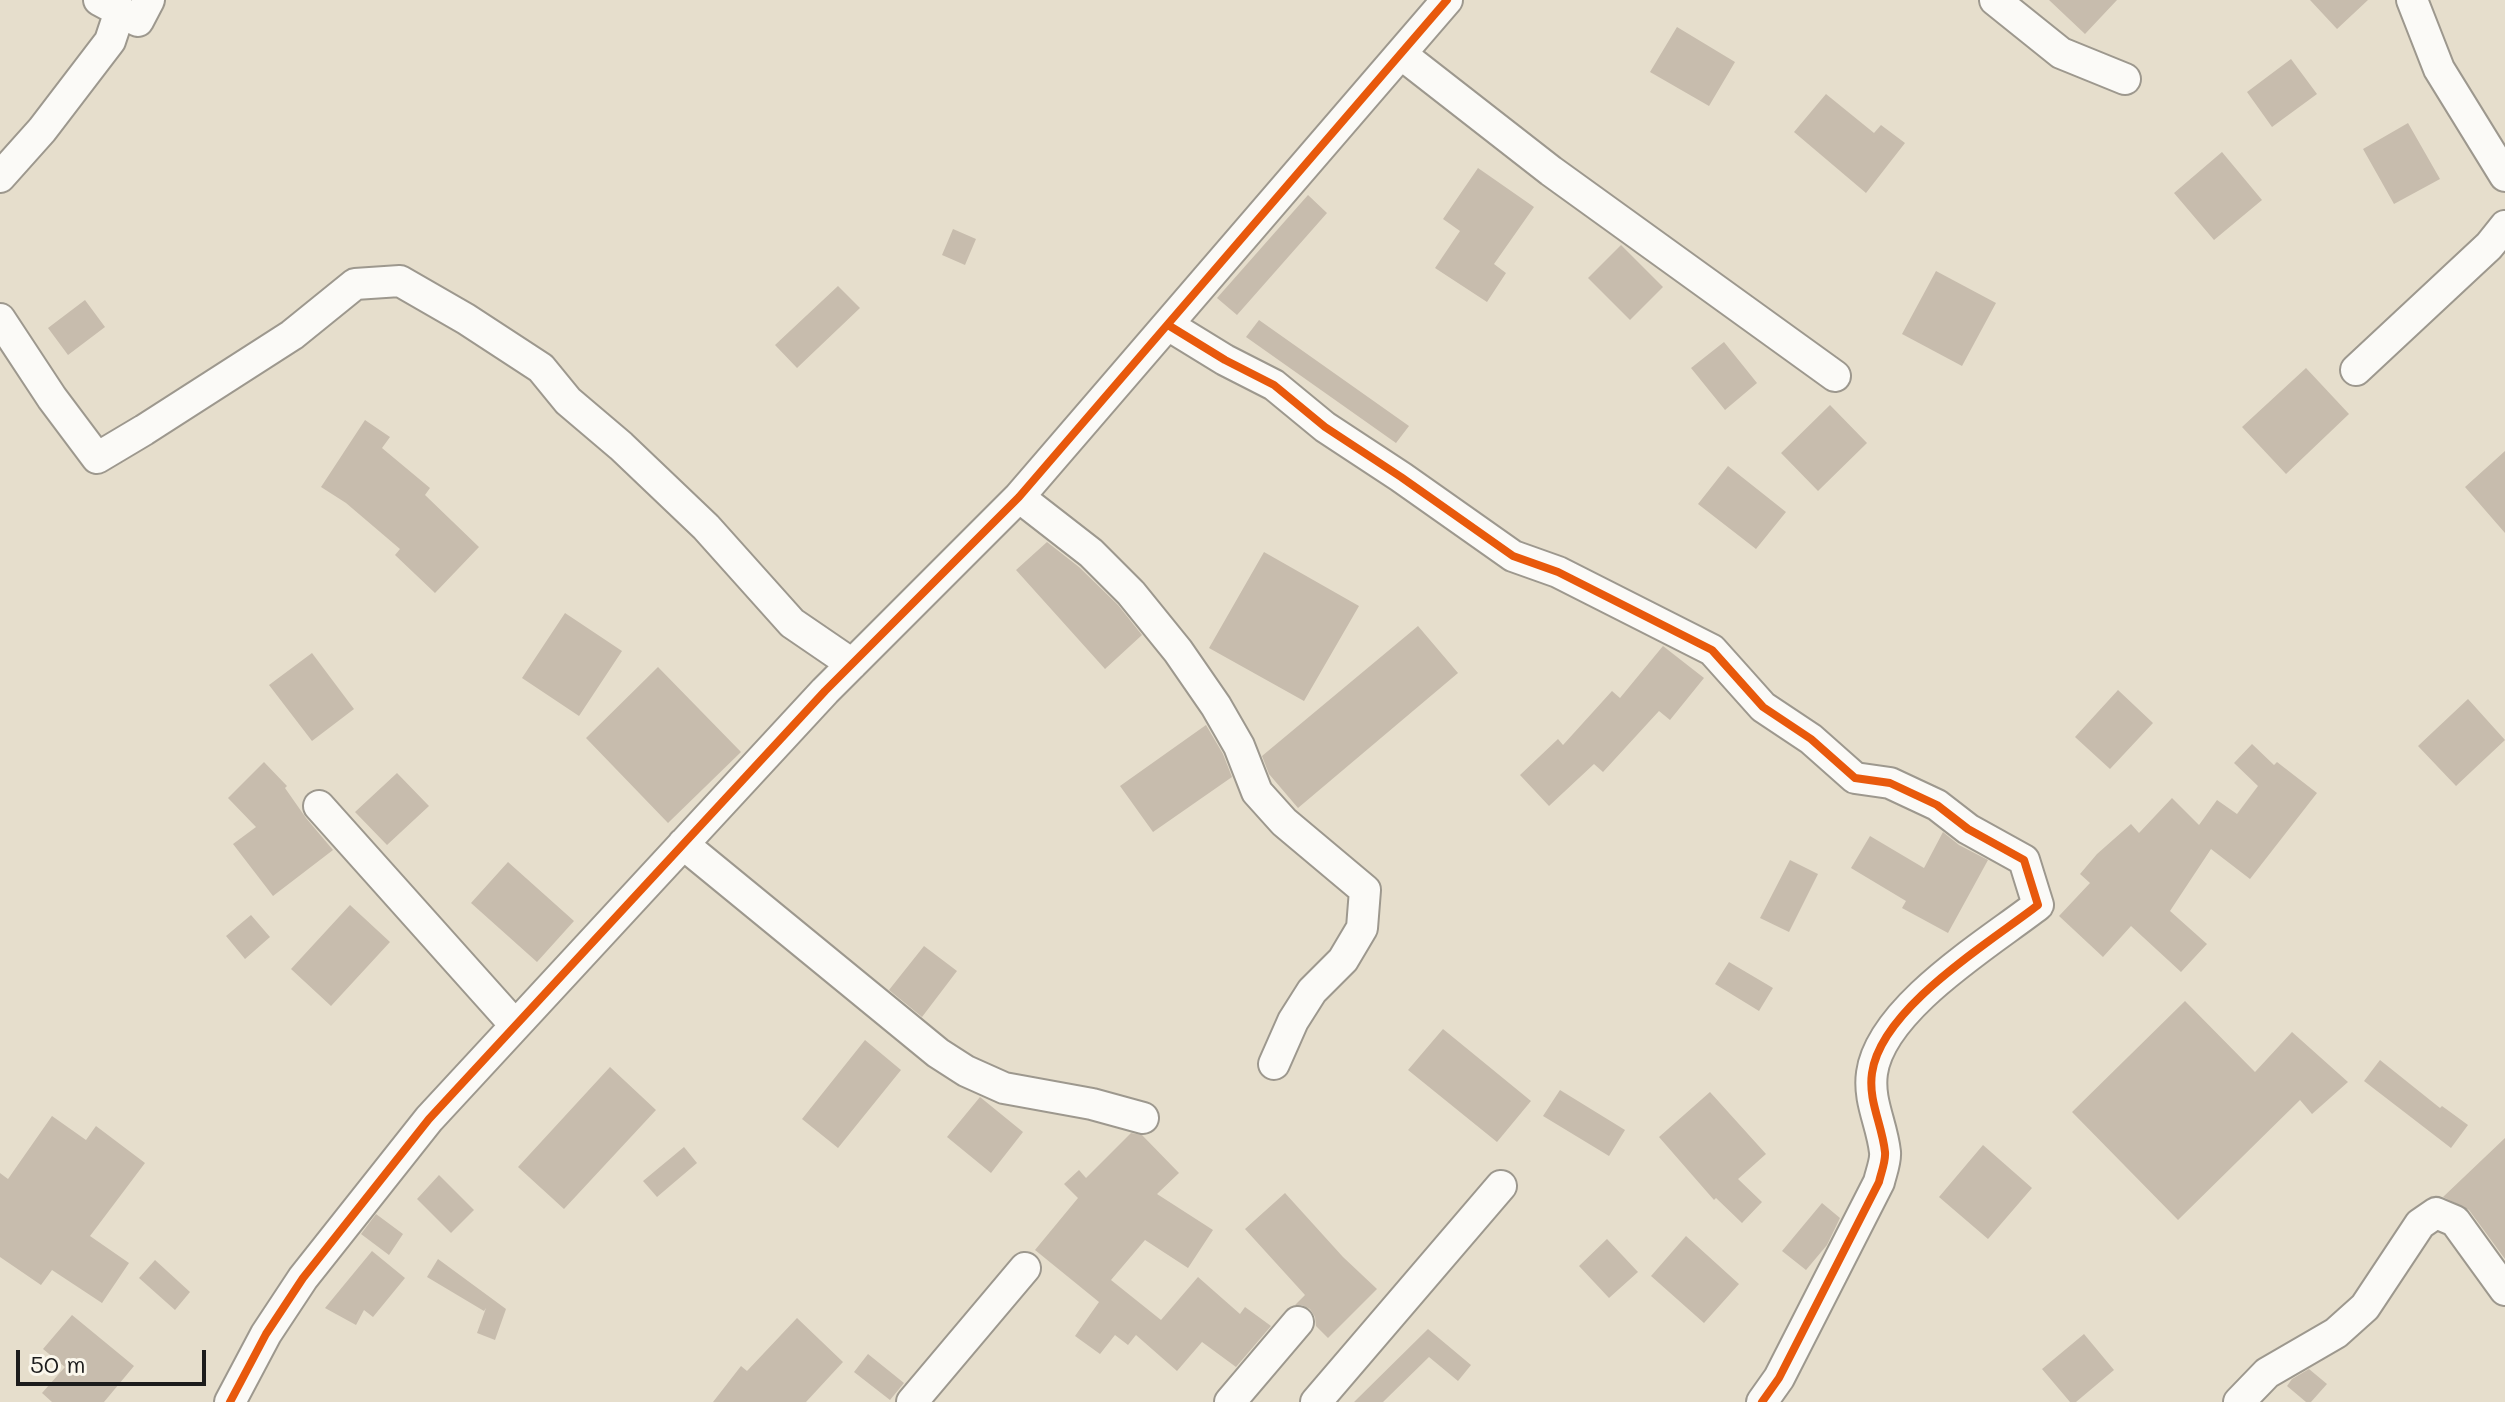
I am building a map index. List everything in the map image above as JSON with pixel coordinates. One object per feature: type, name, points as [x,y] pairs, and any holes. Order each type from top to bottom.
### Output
[{"type":"street","points":[[0,177],[42,130],[110,41],[109,6],[138,21],[149,0]]},
{"type":"street","points":[[230,1402],[266,1334],[303,1278],[429,1119],[852,664],[1019,497],[1447,0]]},
{"type":"street","points":[[1995,0],[2061,53],[2125,79]]},
{"type":"street","points":[[2412,0],[2439,69],[2505,176]]},
{"type":"street","points":[[1401,54],[1551,171],[1835,376]]},
{"type":"street","points":[[2356,370],[2489,246],[2505,226]]},
{"type":"street","points":[[0,319],[52,398],[97,458],[292,335],[355,284],[400,281],[541,368],[568,401],[621,446],[706,527],[792,623],[852,664]]},
{"type":"street","points":[[1168,325],[1274,385],[1325,427],[1513,556],[1558,572],[1712,650],[1763,707],[1811,739],[1855,778],[1890,783],[1937,805],[1968,829],[2024,860],[2038,905],[1919,996],[1885,1036],[1872,1072],[1872,1104],[1885,1153],[1879,1182],[1779,1378],[1762,1402]]},
{"type":"street","points":[[1019,497],[1091,553],[1131,593],[1178,651],[1216,706],[1239,746],[1257,792],[1284,822],[1365,890],[1362,928],[1343,960],[1312,991],[1293,1021],[1274,1064]]},
{"type":"street","points":[[319,806],[515,1025]]},
{"type":"street","points":[[683,844],[938,1053],[966,1071],[1004,1088],[1092,1104],[1143,1118]]},
{"type":"street","points":[[1316,1402],[1501,1186]]},
{"type":"street","points":[[2239,1402],[2267,1373],[2336,1333],[2365,1307],[2420,1224],[2436,1213],[2455,1221],[2505,1290]]},
{"type":"street","points":[[912,1402],[1025,1268]]},
{"type":"street","points":[[1230,1402],[1298,1322]]},
{"type":"building","points":[[2049,0],[2117,0],[2085,34]]},
{"type":"building","points":[[2310,0],[2368,0],[2337,29]]},
{"type":"building","points":[[1677,27],[1735,62],[1709,106],[1650,72]]},
{"type":"building","points":[[2291,59],[2317,94],[2272,127],[2247,92]]},
{"type":"building","points":[[1826,94],[1874,133],[1881,125],[1905,143],[1866,193],[1794,132]]},
{"type":"building","points":[[2408,123],[2440,179],[2394,204],[2363,149]]},
{"type":"building","points":[[2222,152],[2262,200],[2214,240],[2174,193]]},
{"type":"building","points":[[1478,168],[1534,207],[1494,264],[1506,273],[1487,302],[1435,268],[1460,231],[1443,219]]},
{"type":"building","points":[[1308,195],[1327,213],[1237,315],[1217,298]]},
{"type":"building","points":[[953,229],[976,239],[965,265],[942,255]]},
{"type":"building","points":[[1621,245],[1663,287],[1630,320],[1588,278]]},
{"type":"building","points":[[1936,271],[1996,303],[1962,366],[1902,334]]},
{"type":"building","points":[[838,286],[860,308],[797,368],[775,345]]},
{"type":"building","points":[[85,300],[105,327],[68,355],[48,328]]},
{"type":"building","points":[[1259,320],[1409,426],[1396,443],[1246,337]]},
{"type":"building","points":[[1724,342],[1757,383],[1725,410],[1691,368]]},
{"type":"building","points":[[2306,368],[2349,414],[2286,474],[2242,427]]},
{"type":"building","points":[[1830,405],[1867,443],[1818,491],[1781,453]]},
{"type":"building","points":[[365,420],[390,437],[382,448],[430,488],[425,495],[479,547],[435,593],[395,555],[400,549],[346,503],[321,487]]},
{"type":"building","points":[[2505,451],[2505,533],[2465,487]]},
{"type":"building","points":[[1728,466],[1786,512],[1756,549],[1698,504]]},
{"type":"building","points":[[1047,542],[1079,567],[1118,605],[1142,635],[1105,669],[1016,570]]},
{"type":"building","points":[[1264,552],[1359,606],[1304,701],[1209,648]]},
{"type":"building","points":[[565,613],[622,651],[579,716],[522,678]]},
{"type":"building","points":[[1418,626],[1458,673],[1298,808],[1269,774],[1262,756]]},
{"type":"building","points":[[1663,646],[1704,678],[1670,720],[1659,711],[1603,772],[1594,764],[1549,806],[1520,775],[1558,739],[1563,745],[1612,691],[1620,698]]},
{"type":"building","points":[[312,653],[354,709],[312,741],[269,685]]},
{"type":"building","points":[[658,667],[741,752],[668,823],[586,738]]},
{"type":"building","points":[[2118,690],[2153,723],[2110,769],[2075,737]]},
{"type":"building","points":[[2468,699],[2505,740],[2456,786],[2418,746]]},
{"type":"building","points":[[1206,725],[1232,777],[1153,832],[1120,786]]},
{"type":"building","points":[[2252,744],[2274,765],[2277,762],[2317,793],[2250,879],[2211,849],[2170,911],[2207,944],[2181,972],[2131,926],[2103,957],[2059,916],[2090,883],[2080,874],[2131,824],[2139,833],[2172,798],[2199,825],[2217,800],[2237,814],[2258,786],[2234,763]]},
{"type":"building","points":[[264,762],[287,786],[285,788],[306,818],[333,850],[273,896],[233,844],[256,827],[228,798]]},
{"type":"building","points":[[397,773],[429,806],[387,845],[355,812]]},
{"type":"building","points":[[1943,832],[1959,845],[1988,860],[1948,933],[1902,908],[1906,901],[1851,868],[1870,836],[1924,868]]},
{"type":"building","points":[[1790,860],[1818,874],[1789,932],[1760,918]]},
{"type":"building","points":[[508,862],[574,921],[537,962],[471,903]]},
{"type":"building","points":[[350,905],[390,942],[331,1006],[291,969]]},
{"type":"building","points":[[251,915],[270,937],[245,959],[226,936]]},
{"type":"building","points":[[924,946],[957,971],[922,1017],[889,990]]},
{"type":"building","points":[[1729,962],[1773,988],[1759,1011],[1715,984]]},
{"type":"building","points":[[2185,1001],[2255,1072],[2292,1032],[2348,1082],[2312,1114],[2300,1100],[2178,1220],[2072,1112]]},
{"type":"building","points":[[1443,1029],[1531,1101],[1497,1142],[1408,1070]]},
{"type":"building","points":[[865,1040],[901,1070],[838,1148],[802,1119]]},
{"type":"building","points":[[2380,1060],[2440,1108],[2442,1106],[2468,1125],[2451,1148],[2364,1081]]},
{"type":"building","points":[[610,1067],[656,1110],[564,1209],[518,1167]]},
{"type":"building","points":[[1560,1090],[1625,1130],[1609,1156],[1543,1116]]},
{"type":"building","points":[[1710,1092],[1766,1154],[1738,1179],[1762,1202],[1742,1223],[1716,1198],[1714,1200],[1659,1137]]},
{"type":"building","points":[[980,1097],[1023,1132],[991,1173],[947,1137]]},
{"type":"building","points":[[52,1116],[86,1140],[96,1126],[145,1163],[90,1236],[129,1263],[102,1303],[52,1270],[41,1285],[0,1257],[0,1173],[8,1179]]},
{"type":"building","points":[[1131,1133],[1142,1135],[1179,1173],[1157,1194],[1213,1230],[1188,1268],[1145,1240],[1111,1280],[1161,1320],[1198,1277],[1240,1314],[1245,1307],[1271,1326],[1236,1367],[1202,1342],[1177,1371],[1136,1335],[1128,1345],[1115,1335],[1100,1354],[1075,1336],[1099,1302],[1035,1250],[1078,1198],[1064,1184],[1079,1170],[1086,1178]]},
{"type":"building","points":[[2505,1138],[2505,1259],[2469,1210],[2443,1197]]},
{"type":"building","points":[[1983,1145],[2032,1188],[1988,1239],[1939,1197]]},
{"type":"building","points":[[684,1147],[697,1163],[657,1197],[643,1181]]},
{"type":"building","points":[[439,1175],[474,1210],[451,1233],[417,1199]]},
{"type":"building","points":[[1285,1193],[1343,1257],[1377,1289],[1328,1338],[1316,1326],[1310,1309],[1295,1305],[1305,1295],[1245,1229]]},
{"type":"building","points":[[1822,1203],[1840,1218],[1827,1245],[1806,1270],[1782,1251]]},
{"type":"building","points":[[376,1214],[403,1234],[389,1255],[361,1234]]},
{"type":"building","points":[[1686,1236],[1739,1284],[1704,1323],[1651,1276]]},
{"type":"building","points":[[1607,1239],[1638,1272],[1609,1298],[1579,1266]]},
{"type":"building","points":[[372,1251],[405,1278],[373,1317],[364,1310],[356,1325],[325,1308]]},
{"type":"building","points":[[438,1259],[506,1309],[495,1340],[477,1333],[486,1308],[484,1311],[427,1277]]},
{"type":"building","points":[[155,1260],[190,1292],[175,1310],[139,1278]]},
{"type":"building","points":[[72,1315],[134,1366],[104,1402],[52,1402],[42,1393],[65,1367],[43,1349]]},
{"type":"building","points":[[797,1318],[843,1362],[806,1402],[713,1402],[741,1366],[747,1371]]},
{"type":"building","points":[[1428,1329],[1471,1365],[1458,1381],[1429,1357],[1383,1402],[1354,1402]]},
{"type":"building","points":[[2084,1334],[2114,1370],[2076,1402],[2070,1402],[2042,1369]]},
{"type":"building","points":[[868,1354],[904,1383],[890,1400],[854,1372]]},
{"type":"building","points":[[2309,1369],[2327,1384],[2311,1402],[2306,1402],[2287,1386],[2292,1379]]},
{"type":"cycle path","points":[[230,1402],[266,1334],[303,1278],[429,1119],[825,691],[1019,497],[1447,0]]},
{"type":"cycle path","points":[[1168,325],[1274,385],[1325,427],[1513,556],[1558,572],[1712,650],[1763,707],[1811,739],[1855,778],[1890,783],[1937,805],[1968,829],[2024,860],[2038,905],[1940,979],[1895,1025],[1880,1049],[1871,1083],[1885,1152],[1879,1182],[1779,1378],[1762,1402]]}]
